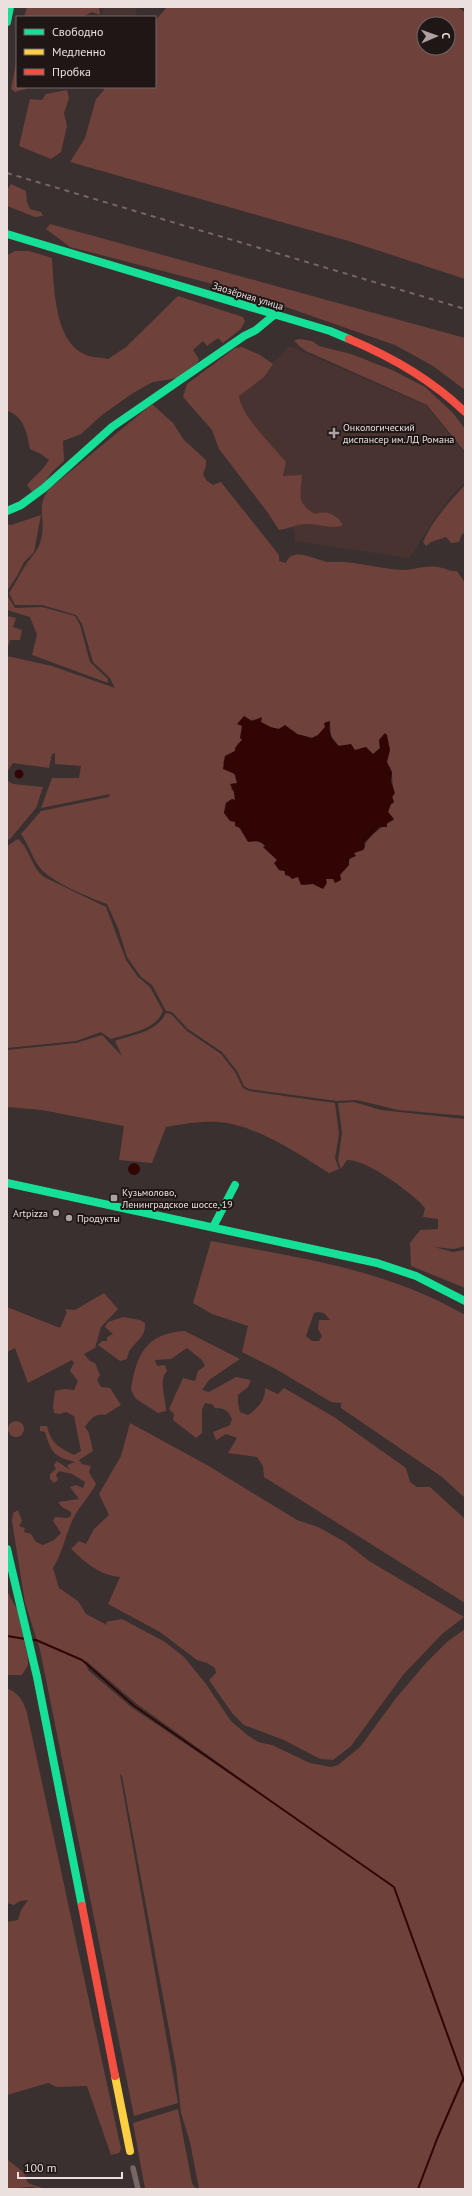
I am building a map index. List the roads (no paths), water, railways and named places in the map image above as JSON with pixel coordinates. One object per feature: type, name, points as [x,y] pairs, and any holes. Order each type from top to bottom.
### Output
[{"type":"street","points":[[7,22],[10,7]]},
{"type":"street","name":"Заозёрная улица","points":[[7,234],[330,331],[384,355],[450,396],[465,412]]},
{"type":"street","points":[[7,511],[21,505],[44,488],[112,427],[244,336],[256,330],[274,315]]},
{"type":"street","points":[[7,1183],[396,1268],[416,1276],[465,1301]]},
{"type":"street","points":[[213,1227],[235,1185]]},
{"type":"street","points":[[7,1549],[37,1677],[130,2151]]},
{"type":"street","points":[[133,2168],[138,2189]]},
{"type":"waterway","points":[[7,1636],[26,1639]]},
{"type":"waterway","points":[[30,1640],[36,1640],[82,1660],[133,1705],[394,1887],[465,2083]]},
{"type":"waterway","points":[[418,2189],[437,2139],[463,2079]]},
{"type":"railway","points":[[7,173],[465,309]]},
{"type":"place","name":"Онкологический диспансер им.ЛД Романа","points":[[334,433]]},
{"type":"place","name":"Кузьмолово, Ленинградское шоссе, 19","points":[[114,1198]]},
{"type":"place","name":"Artpizza","points":[[56,1213]]},
{"type":"place","name":"Продукты","points":[[69,1218]]}]
